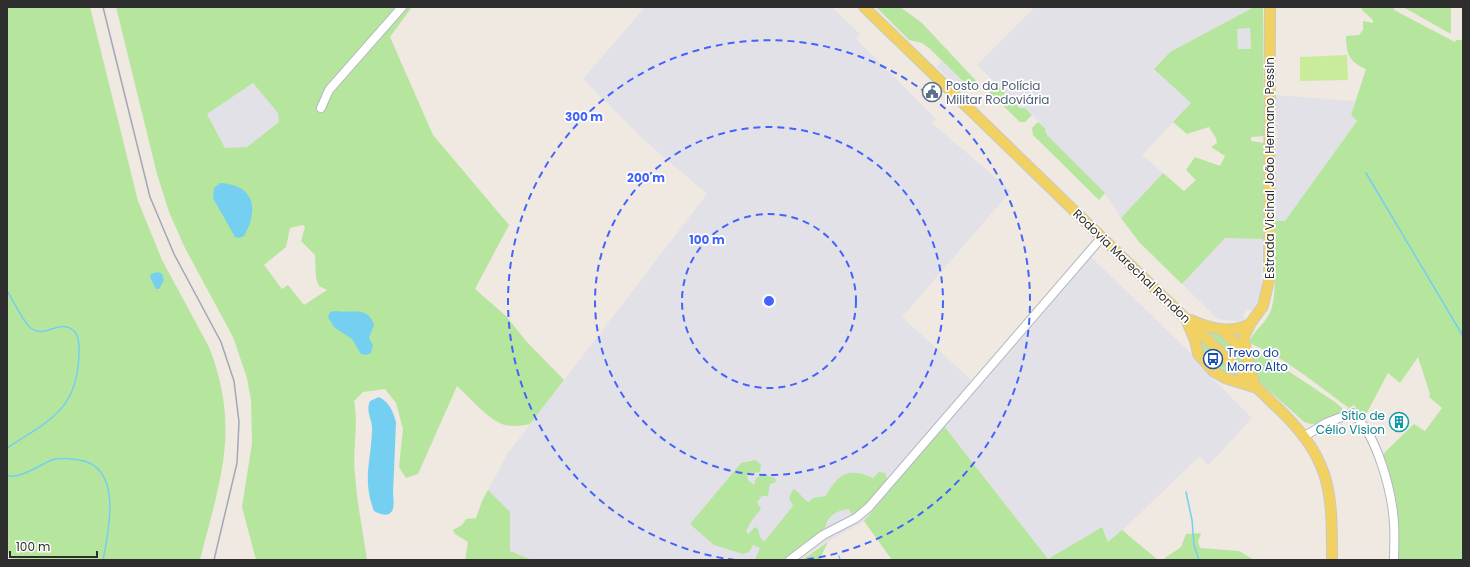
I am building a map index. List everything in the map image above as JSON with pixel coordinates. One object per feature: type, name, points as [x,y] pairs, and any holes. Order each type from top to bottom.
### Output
[{"type":"main road","name":"Rodovia Marechal Rondon","points":[[864,7],[1184,317],[1246,370],[1259,390],[1305,436],[1319,459],[1328,484],[1331,501],[1332,560]]},
{"type":"main road","name":"Estrada Vicinal João Hermano Pessin","points":[[1246,370],[1244,336],[1264,303],[1269,280],[1270,7]]},
{"type":"main road","points":[[1250,324],[1235,330],[1221,329],[1201,333],[1197,351],[1205,363],[1217,374],[1259,390]]},
{"type":"main road","points":[[1221,329],[1245,352]]},
{"type":"main road","points":[[1234,380],[1246,370]]},
{"type":"street","points":[[321,108],[329,90],[402,7]]},
{"type":"street","points":[[790,560],[829,531],[856,518],[876,500],[1102,237]]},
{"type":"street","points":[[1305,436],[1326,423],[1352,414],[1360,420],[1376,447],[1393,513],[1394,560]]},
{"type":"shaded area","points":[[645,7],[832,7],[860,34],[856,39],[936,119],[932,123],[1011,191],[902,317],[978,386],[1090,256],[1199,361],[1199,365],[1252,418],[1208,466],[1200,456],[1109,543],[1102,527],[1048,559],[944,426],[864,521],[814,550],[802,560],[532,560],[510,551],[510,512],[488,490],[508,453],[707,194],[644,140],[583,79]]},
{"type":"shaded area","points":[[1035,7],[1254,7],[1170,52],[1154,68],[1192,103],[1142,155],[1163,173],[1121,218],[1105,193],[1046,134],[1045,128],[1025,108],[1021,108],[977,65]]},
{"type":"shaded area","points":[[1250,28],[1251,49],[1238,49],[1237,29]]},
{"type":"shaded area","points":[[942,61],[970,88],[965,94],[937,67]]},
{"type":"shaded area","points":[[253,83],[278,113],[280,122],[247,147],[225,148],[207,114]]},
{"type":"shaded area","points":[[1274,95],[1355,101],[1351,115],[1357,121],[1285,221],[1274,221],[1274,149],[1277,145],[1277,130],[1274,127]]},
{"type":"shaded area","points":[[1225,238],[1263,239],[1261,292],[1255,307],[1252,310],[1247,310],[1243,315],[1245,319],[1242,322],[1218,319],[1182,284]]},
{"type":"green space","points":[[7,7],[90,7],[138,201],[162,260],[209,347],[219,376],[224,404],[224,454],[220,479],[200,560],[13,560],[7,551]]},
{"type":"green space","points":[[116,7],[412,7],[390,37],[433,135],[509,225],[475,289],[506,316],[526,341],[564,380],[530,424],[519,426],[505,425],[496,421],[457,386],[418,474],[406,478],[399,467],[403,429],[396,403],[385,389],[363,392],[354,401],[356,419],[354,465],[357,496],[367,560],[256,560],[242,507],[252,443],[251,400],[247,378],[233,337],[185,248],[169,212],[157,174]],"holes":[[[253,83],[278,113],[279,122],[247,147],[225,148],[207,114]],[[303,225],[305,227],[301,241],[315,255],[316,278],[319,286],[327,290],[304,305],[288,285],[282,289],[264,265],[286,247],[290,228]]]},
{"type":"green space","points":[[876,7],[900,7],[922,23],[979,84],[976,91],[970,88],[929,48],[922,43],[909,40]]},
{"type":"green space","points":[[1254,7],[1263,7],[1264,136],[1251,137],[1251,141],[1264,143],[1263,239],[1225,238],[1182,284],[1139,242],[1121,218],[1163,173],[1184,191],[1196,180],[1186,170],[1195,157],[1220,166],[1225,156],[1211,147],[1217,143],[1216,138],[1209,127],[1187,134],[1173,122],[1191,103],[1154,69],[1170,52]],"holes":[[[1250,28],[1251,49],[1238,49],[1237,29]]]},
{"type":"green space","points":[[1361,7],[1394,7],[1394,10],[1455,42],[1456,40],[1463,40],[1463,560],[1397,560],[1394,500],[1383,456],[1385,452],[1414,424],[1425,431],[1442,408],[1429,397],[1430,394],[1418,357],[1400,383],[1388,373],[1363,420],[1354,405],[1349,408],[1276,356],[1249,343],[1251,338],[1269,315],[1273,302],[1275,279],[1274,221],[1285,221],[1357,121],[1351,115],[1366,69],[1352,60],[1348,52],[1346,36],[1359,35],[1363,30],[1363,21],[1373,23],[1373,20],[1362,10]]},
{"type":"green space","points":[[1403,7],[1451,7],[1451,34]]},
{"type":"green space","points":[[1347,55],[1348,80],[1300,81],[1300,57]]},
{"type":"green space","points":[[996,84],[1020,108],[1025,108],[1032,115],[1025,122],[1020,122],[989,92]]},
{"type":"green space","points":[[1038,122],[1045,128],[1046,134],[1105,193],[1099,200],[1033,135],[1032,128]]},
{"type":"green space","name":"Trevo do Morro Alto","points":[[1206,330],[1240,331],[1245,365],[1242,373],[1237,376],[1225,376],[1198,351],[1201,335]]},
{"type":"green space","points":[[1246,348],[1267,357],[1335,402],[1342,408],[1342,413],[1319,424],[1309,424],[1304,422],[1257,380]]},
{"type":"green space","points":[[944,426],[1048,559],[1102,527],[1108,542],[1122,530],[1158,560],[892,560],[864,521]]},
{"type":"green space","points":[[756,460],[761,465],[760,472],[747,474],[748,480],[754,485],[756,478],[764,474],[775,478],[776,482],[770,484],[768,496],[762,496],[757,502],[761,509],[752,520],[746,531],[748,534],[755,527],[758,529],[760,537],[764,542],[793,506],[789,498],[793,489],[809,502],[813,498],[826,496],[835,482],[845,474],[857,473],[873,478],[879,472],[885,473],[887,478],[884,486],[856,513],[851,514],[849,509],[833,514],[828,520],[825,528],[783,560],[755,560],[760,548],[753,545],[749,552],[743,554],[714,545],[690,524],[741,463]]},
{"type":"green space","points":[[488,490],[510,512],[510,551],[532,560],[465,560],[468,542],[455,534],[453,530],[462,525],[466,519],[476,518]]},
{"type":"green space","points":[[1201,533],[1198,542],[1200,548],[1239,551],[1254,560],[1162,560],[1181,547],[1186,534]]},
{"type":"green space","points":[[828,542],[819,560],[802,560]]},
{"type":"water","points":[[220,183],[241,188],[251,200],[252,217],[244,236],[239,238],[235,237],[213,198],[214,188]]},
{"type":"water","points":[[158,272],[162,274],[164,280],[159,289],[156,289],[150,277],[151,274]]},
{"type":"water","points":[[330,312],[358,312],[368,315],[374,325],[369,338],[373,345],[371,353],[366,355],[361,354],[352,339],[334,327],[328,317]]},
{"type":"water","points":[[379,397],[390,407],[396,422],[393,494],[394,504],[391,512],[385,515],[374,511],[368,489],[372,427],[368,409],[370,401]]},
{"type":"waterway","points":[[1366,173],[1463,336]]},
{"type":"waterway","points":[[7,291],[22,317],[32,329],[42,331],[63,326],[68,327],[75,332],[79,342],[77,374],[73,389],[66,402],[58,412],[47,421],[7,448]]},
{"type":"waterway","points":[[7,475],[17,476],[52,460],[66,458],[79,460],[93,465],[102,474],[108,487],[110,501],[110,517],[103,560]]},
{"type":"waterway","points":[[1186,492],[1192,520],[1194,545],[1199,560]]},
{"type":"waterway","points":[[839,556],[840,560]]},
{"type":"railway","points":[[103,7],[150,197],[174,254],[221,342],[234,381],[239,422],[237,463],[214,560]]},
{"type":"place","name":"Posto da Polícia Militar Rodoviária","points":[[932,92]]},
{"type":"place","name":"Trevo do Morro Alto","points":[[1213,359]]},
{"type":"place","name":"Sítio de Célio Vision","points":[[1399,422]]}]
